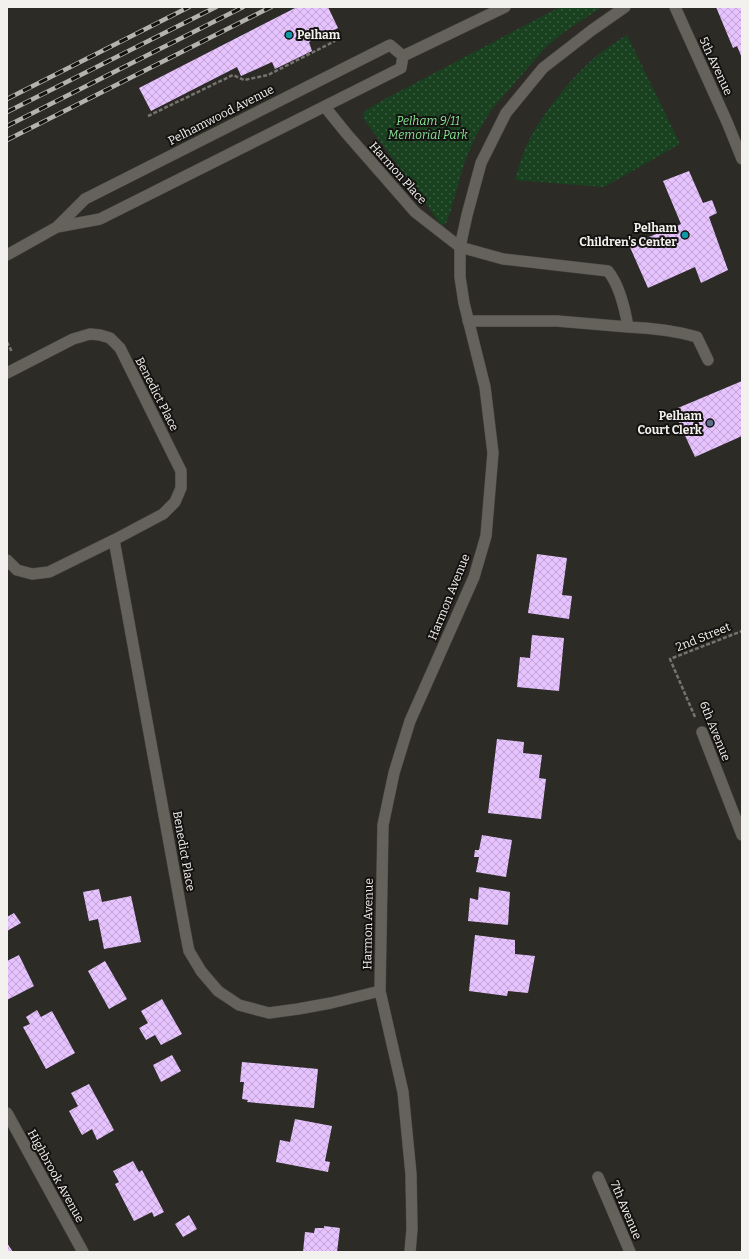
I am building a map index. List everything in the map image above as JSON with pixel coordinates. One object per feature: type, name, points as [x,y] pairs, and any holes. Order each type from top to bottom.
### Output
[{"type":"street","points":[[402,56],[505,7]]},
{"type":"street","name":"Harmon Avenue","points":[[410,1252],[412,1229],[411,1174],[403,1092],[380,991],[383,825],[394,773],[410,721],[474,577],[486,536],[494,453],[485,387],[464,303],[460,277],[460,247],[467,214],[481,163],[506,113],[543,68],[592,30],[625,7]]},
{"type":"street","name":"5th Avenue","points":[[675,7],[742,159]]},
{"type":"street","name":"Pelhamwood Avenue","points":[[7,256],[57,227],[85,199],[390,45],[402,56],[401,68],[100,219],[57,227]]},
{"type":"street","name":"Harmon Place","points":[[325,107],[346,134],[415,212],[460,247]]},
{"type":"street","points":[[460,247],[503,259],[608,271],[618,289],[628,327]]},
{"type":"street","points":[[468,321],[557,321],[658,328],[697,337],[708,360]]},
{"type":"street","name":"Benedict Place","points":[[7,373],[74,339],[90,334],[110,338],[120,348],[181,471],[181,488],[175,502],[163,514],[114,540],[49,572],[32,574],[17,570],[7,560]]},
{"type":"street","name":"Benedict Place","points":[[114,540],[186,936],[190,951],[201,971],[218,991],[239,1005],[269,1012],[298,1009],[330,1003],[380,991]]},
{"type":"street","name":"6th Avenue","points":[[702,732],[742,835]]},
{"type":"street","name":"Highbrook Avenue","points":[[7,1113],[83,1252]]},
{"type":"street","name":"7th Avenue","points":[[598,1177],[630,1252]]},
{"type":"path","points":[[148,116],[233,75],[244,80],[268,75],[335,41]]},
{"type":"path","points":[[7,342],[10,346]]},
{"type":"path","name":"2nd Street","points":[[670,660],[742,631]]},
{"type":"path","name":"6th Avenue","points":[[670,660],[702,732]]},
{"type":"green space","name":"Pelham 9/11 Memorial Park","points":[[560,7],[602,7],[564,32],[546,47],[491,110],[474,139],[464,164],[450,213],[446,223],[442,226],[363,118],[363,113],[385,99]]},
{"type":"green space","points":[[627,35],[680,144],[604,187],[515,180],[522,157],[536,127],[555,100],[577,75],[599,54]]},
{"type":"building","points":[[297,7],[328,7],[338,28],[309,42],[312,51],[275,69],[272,62],[241,76],[237,67],[151,111],[139,88]]},
{"type":"building","points":[[716,7],[742,7],[742,58],[737,46],[733,48]]},
{"type":"building","name":"Pelham Children's Center","points":[[689,171],[703,203],[712,200],[717,213],[709,217],[728,270],[701,283],[695,267],[648,288],[629,245],[681,224],[663,181]]},
{"type":"building","name":"Pelham Court Clerk","points":[[742,381],[742,436],[695,457],[673,410]]},
{"type":"building","points":[[537,554],[567,558],[562,595],[572,596],[569,619],[528,613]]},
{"type":"building","points":[[532,635],[564,638],[559,691],[517,687],[520,657],[530,658]]},
{"type":"building","points":[[497,739],[524,742],[523,753],[542,755],[539,778],[546,779],[541,819],[488,813]]},
{"type":"building","points":[[482,835],[512,840],[506,877],[476,872],[479,857],[474,857],[475,850],[479,850]]},
{"type":"building","points":[[479,887],[510,892],[508,925],[468,921],[470,898],[478,900]]},
{"type":"building","points":[[99,889],[102,902],[131,896],[141,942],[104,949],[98,919],[89,921],[83,892]]},
{"type":"building","points":[[14,913],[21,923],[7,931],[7,917]]},
{"type":"building","points":[[475,935],[515,940],[515,954],[535,956],[528,993],[508,991],[507,996],[469,991]]},
{"type":"building","points":[[19,955],[34,986],[7,1000],[7,961]]},
{"type":"building","points":[[105,961],[127,999],[109,1009],[88,971]]},
{"type":"building","points":[[162,999],[182,1034],[161,1045],[155,1035],[146,1040],[139,1028],[148,1023],[141,1011]]},
{"type":"building","points":[[37,1010],[41,1017],[52,1011],[75,1053],[46,1069],[23,1027],[30,1024],[26,1017]]},
{"type":"building","points":[[172,1055],[181,1071],[161,1082],[153,1065]]},
{"type":"building","points":[[242,1062],[318,1069],[314,1108],[247,1102],[248,1100],[242,1099],[244,1082],[240,1082]]},
{"type":"building","points":[[89,1084],[114,1130],[97,1140],[92,1129],[82,1135],[69,1111],[78,1106],[71,1093]]},
{"type":"building","points":[[295,1119],[332,1126],[325,1161],[330,1162],[328,1172],[276,1162],[280,1140],[290,1142]]},
{"type":"building","points":[[133,1161],[139,1172],[142,1170],[164,1212],[154,1217],[152,1212],[134,1221],[115,1184],[119,1182],[113,1171]]},
{"type":"building","points":[[189,1215],[197,1229],[183,1237],[175,1224]]},
{"type":"building","points":[[324,1226],[340,1228],[337,1252],[303,1252],[305,1232],[314,1233],[315,1228],[324,1228]]},
{"type":"building","points":[[7,1243],[13,1252],[7,1252]]},
{"type":"railway","points":[[7,99],[189,7]]},
{"type":"railway","points":[[7,112],[216,7]]},
{"type":"railway","points":[[7,126],[243,7]]},
{"type":"railway","points":[[7,140],[271,7]]},
{"type":"place","name":"Pelham","points":[[289,35]]},
{"type":"place","name":"Pelham Children's Center","points":[[685,235]]},
{"type":"place","name":"Pelham Court Clerk","points":[[710,423]]}]
